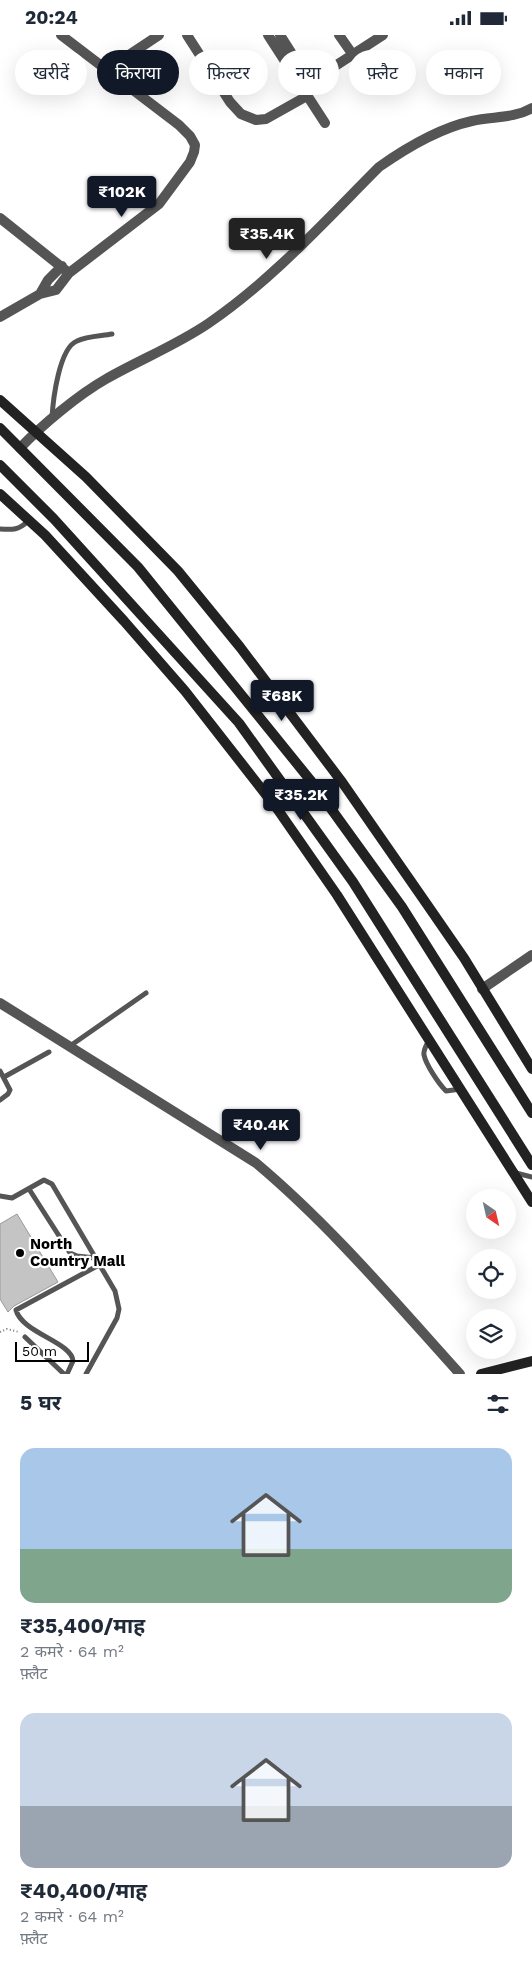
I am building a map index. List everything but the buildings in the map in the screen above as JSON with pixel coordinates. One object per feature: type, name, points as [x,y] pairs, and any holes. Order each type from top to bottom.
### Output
[{"type":"main road","points":[[0,400],[86,477],[178,571],[240,647],[342,782],[464,957],[532,1069]]},
{"type":"main road","points":[[0,427],[138,567],[311,781],[402,907],[532,1113]]},
{"type":"main road","points":[[0,465],[54,519],[238,723],[353,882],[532,1165]]},
{"type":"main road","points":[[0,494],[71,563],[186,691],[278,809],[337,895],[430,1038],[532,1202]]},
{"type":"main road","points":[[481,1374],[532,1361]]},
{"type":"street","points":[[0,317],[40,294],[56,290],[66,269],[159,204],[190,162],[194,145],[190,136],[179,125],[61,35]]},
{"type":"street","points":[[136,50],[159,35]]},
{"type":"street","points":[[187,35],[197,50]]},
{"type":"street","points":[[268,35],[325,123]]},
{"type":"street","points":[[280,35],[308,79],[320,77],[349,58]]},
{"type":"street","points":[[339,35],[350,50]]},
{"type":"street","points":[[360,50],[382,35]]},
{"type":"street","points":[[226,95],[236,110],[248,118],[266,119],[307,96]]},
{"type":"street","points":[[20,448],[35,433],[82,395],[104,380],[195,332],[236,303],[281,263],[380,167],[412,145],[470,121],[514,116],[532,108]]},
{"type":"street","points":[[0,218],[66,269]]},
{"type":"street","points":[[482,989],[532,955]]},
{"type":"street","points":[[0,1003],[70,1046],[93,1063],[256,1163],[283,1186],[344,1245],[460,1374]]},
{"type":"lane","points":[[52,420],[56,385],[63,362],[71,345],[78,340],[112,334]]},
{"type":"lane","points":[[0,529],[14,530],[22,527],[28,521]]},
{"type":"lane","points":[[70,1046],[146,993]]},
{"type":"lane","points":[[430,1038],[424,1049],[424,1055],[441,1086],[446,1091],[462,1089]]},
{"type":"lane","points":[[4,1077],[49,1052]]},
{"type":"lane","points":[[0,1071],[10,1092],[0,1100]]},
{"type":"lane","points":[[514,1173],[532,1177]]},
{"type":"lane","points":[[0,1196],[12,1198],[44,1180],[52,1184],[115,1291],[119,1309],[111,1330],[86,1374]]},
{"type":"lane","points":[[29,1189],[70,1253],[77,1256],[95,1258]]},
{"type":"lane","points":[[25,1337],[66,1374],[73,1361],[70,1353],[33,1329],[17,1315],[16,1311],[99,1265]]},
{"type":"path","points":[[0,1332],[13,1330],[25,1337]]},
{"type":"place","name":"North Country Mall","points":[[20,1253]]}]
